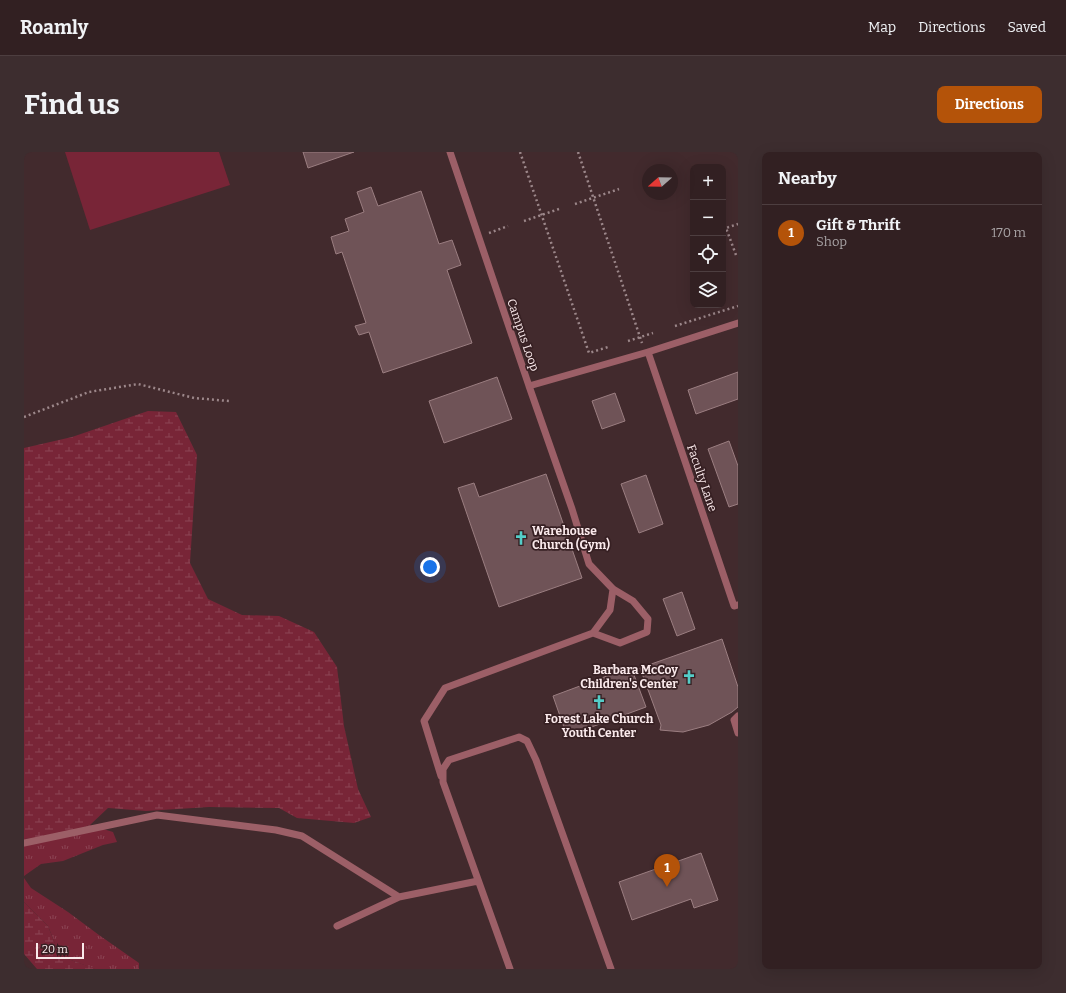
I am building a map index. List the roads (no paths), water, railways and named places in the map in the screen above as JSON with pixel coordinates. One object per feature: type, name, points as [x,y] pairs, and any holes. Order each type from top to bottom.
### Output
[{"type":"lane","name":"Campus Loop","points":[[450,152],[529,386],[648,352],[738,323]]},
{"type":"lane","name":"Faculty Lane","points":[[648,352],[734,606],[738,605]]},
{"type":"lane","points":[[529,386],[572,509],[589,564],[613,589],[633,601],[648,619],[647,632],[620,643],[593,633]]},
{"type":"lane","points":[[510,969],[443,782],[424,721],[445,688],[593,633],[610,610],[613,589]]},
{"type":"lane","points":[[736,718],[738,733]]},
{"type":"lane","points":[[443,782],[443,769],[449,760],[519,736],[527,741],[555,812],[611,969]]},
{"type":"lane","points":[[24,843],[157,815],[276,830],[302,836],[399,898]]},
{"type":"lane","points":[[337,926],[399,898],[478,882]]},
{"type":"place","name":"Warehouse Church (Gym)","points":[[521,538]]},
{"type":"place","name":"Barbara McCoy Children's Center","points":[[689,677]]},
{"type":"place","name":"Forest Lake Church Youth Center","points":[[599,702]]},
{"type":"place","name":"Gift & Thrift","points":[[667,887]]}]
